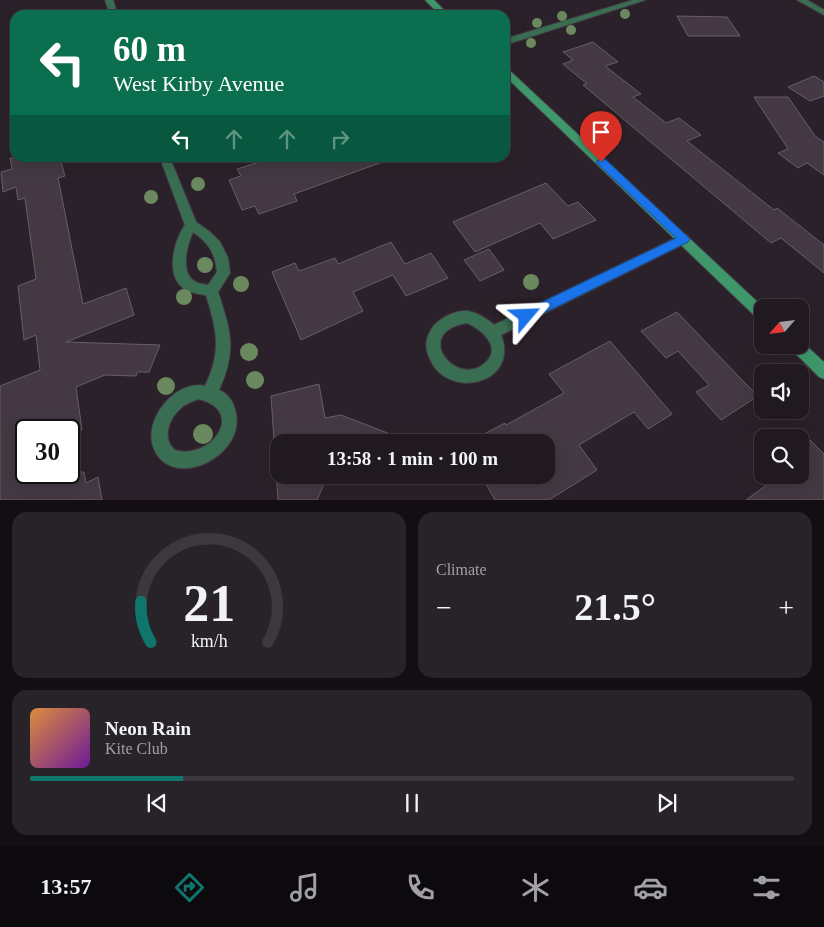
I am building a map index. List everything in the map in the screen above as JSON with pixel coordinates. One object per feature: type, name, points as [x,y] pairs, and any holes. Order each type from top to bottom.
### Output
[{"type":"main road","points":[[429,0],[440,10]]},
{"type":"main road","points":[[510,76],[754,306]]},
{"type":"main road","points":[[805,354],[824,372]]},
{"type":"street","points":[[510,40],[641,0]]},
{"type":"street","points":[[801,0],[824,13]]},
{"type":"street","points":[[167,162],[191,225],[206,235],[216,245],[222,258],[224,273],[211,291]]},
{"type":"street","points":[[191,225],[184,233],[181,251],[180,268],[183,278],[190,286],[211,291]]},
{"type":"street","points":[[493,332],[684,239]]},
{"type":"street","points":[[210,393],[224,360],[224,332],[211,291]]},
{"type":"street","points":[[466,318],[477,320],[493,332],[498,341],[499,351],[496,361],[490,369],[481,374],[470,377],[453,373],[439,363],[434,354],[434,336],[439,328],[447,322],[466,318]]},
{"type":"street","points":[[199,392],[210,393],[219,397],[226,404],[230,413],[230,424],[220,445],[210,454],[198,460],[175,460],[166,454],[160,444],[158,434],[161,422],[167,411],[176,402],[188,395],[199,392]]},
{"type":"building","points":[[677,16],[727,17],[740,36],[688,36]]},
{"type":"building","points":[[593,42],[618,62],[605,66],[641,94],[633,97],[666,123],[679,118],[701,135],[687,141],[774,210],[777,208],[824,245],[824,273],[781,238],[771,243],[583,85],[587,84],[563,64],[573,60],[563,52]]},
{"type":"building","points":[[814,76],[824,82],[824,96],[810,101],[788,87]]},
{"type":"building","points":[[754,97],[788,97],[815,136],[824,142],[824,175],[807,163],[798,168],[778,153],[788,149]]},
{"type":"building","points":[[11,162],[61,162],[65,176],[58,178],[83,304],[126,288],[134,315],[66,342],[160,345],[149,372],[137,372],[136,376],[105,375],[76,387],[82,430],[80,430],[80,419],[15,419],[15,484],[80,484],[80,472],[84,472],[86,483],[98,477],[102,500],[0,500],[0,386],[40,370],[36,335],[24,340],[18,286],[36,279],[25,198],[18,200],[16,187],[3,192],[1,172],[12,169]]},
{"type":"building","points":[[260,162],[382,162],[294,194],[297,201],[259,214],[255,206],[242,210],[229,180],[241,176],[237,169]]},
{"type":"building","points":[[546,183],[568,206],[578,202],[596,220],[553,239],[540,223],[475,252],[453,222]]},
{"type":"building","points":[[391,242],[405,264],[431,253],[448,278],[406,296],[393,275],[353,292],[363,311],[301,340],[272,272],[295,263],[299,271],[335,258],[338,264]]},
{"type":"building","points":[[489,249],[504,270],[480,281],[464,260]]},
{"type":"building","points":[[677,312],[754,392],[754,399],[721,420],[696,392],[709,385],[678,351],[666,358],[641,331]]},
{"type":"building","points":[[610,341],[672,414],[648,429],[634,412],[579,445],[597,470],[549,500],[495,500],[486,484],[555,484],[555,434],[484,434],[505,423],[506,425],[564,393],[549,374]]},
{"type":"building","points":[[319,384],[325,418],[341,415],[390,434],[274,434],[271,396]]},
{"type":"building","points":[[809,439],[824,454],[824,500],[746,500],[768,484],[809,484]]},
{"type":"building","points":[[277,484],[324,484],[317,500],[278,500]]},
{"type":"route","points":[[526,316],[684,239],[601,162]]}]
